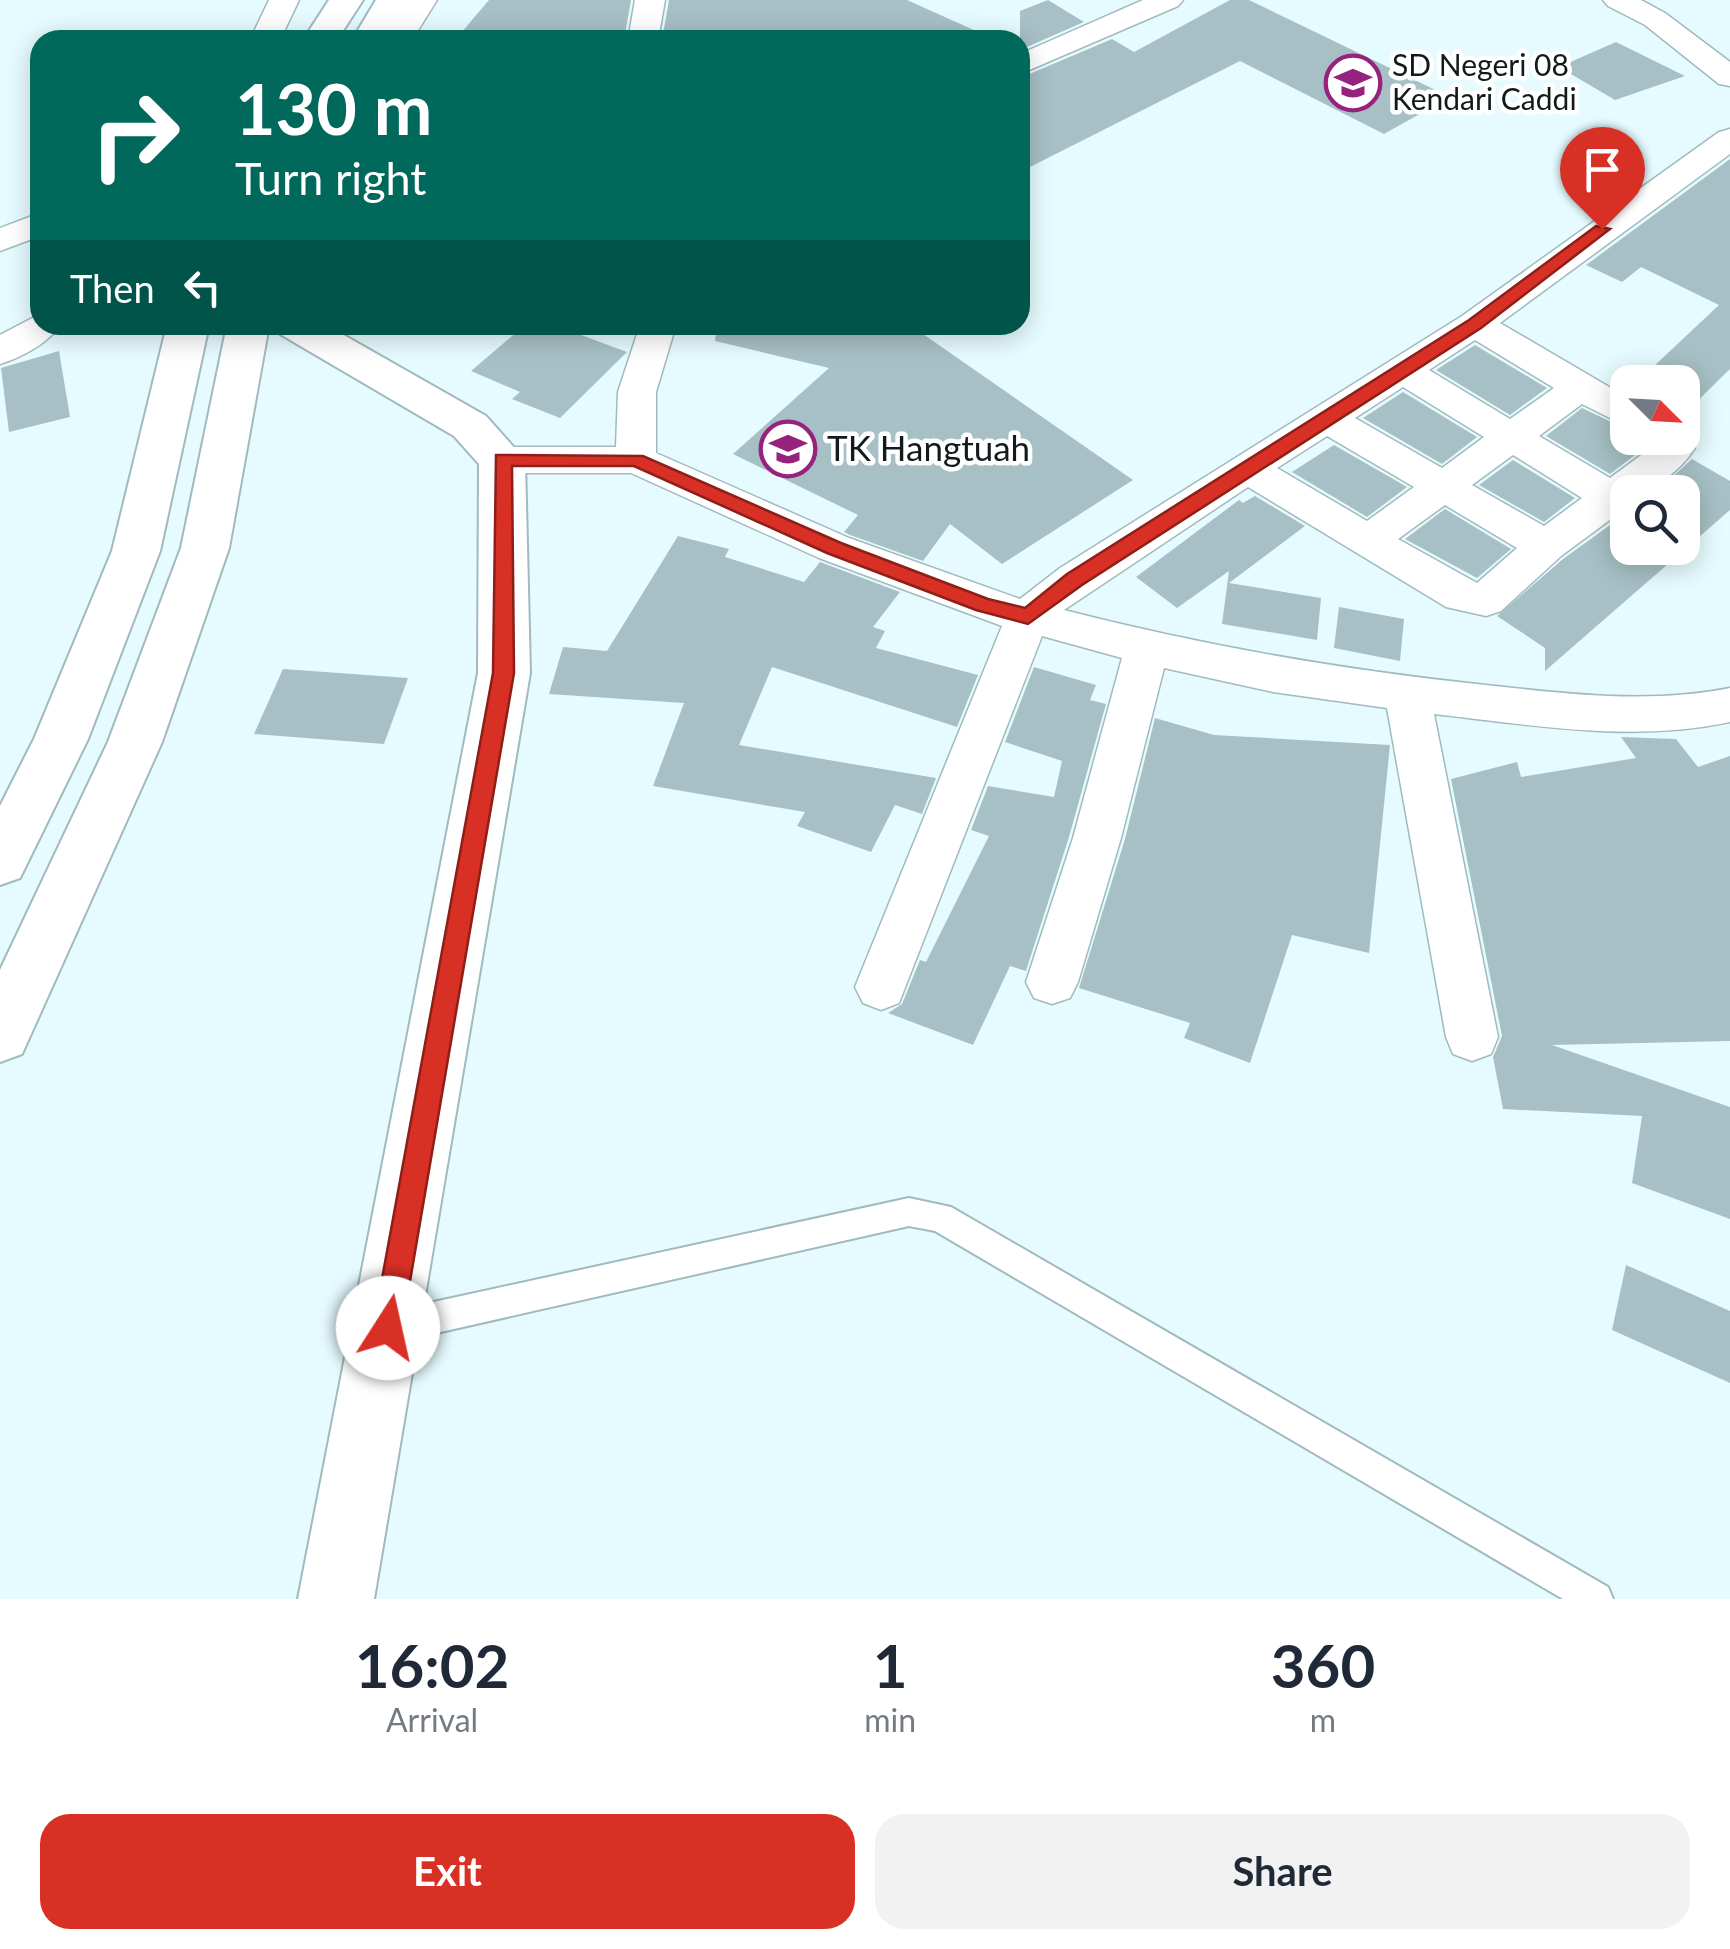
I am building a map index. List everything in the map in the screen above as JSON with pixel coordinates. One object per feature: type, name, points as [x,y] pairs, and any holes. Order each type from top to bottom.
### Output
[{"type":"main road","points":[[326,30],[346,0]]},
{"type":"main road","points":[[374,30],[393,0]]},
{"type":"main road","points":[[0,862],[61,739],[136,551],[186,335]]},
{"type":"main road","points":[[0,1035],[135,742],[205,548],[246,335]]},
{"type":"main road","points":[[312,335],[470,426],[502,460],[504,673],[336,1599]]},
{"type":"main road","points":[[136,551],[205,548]]},
{"type":"street","points":[[270,30],[284,0]]},
{"type":"street","points":[[402,30],[422,0]]},
{"type":"street","points":[[645,30],[650,0]]},
{"type":"street","points":[[1030,60],[1168,0]]},
{"type":"street","points":[[1618,0],[1676,34],[1730,77]]},
{"type":"street","points":[[1671,0],[1676,34]]},
{"type":"street","points":[[882,988],[1028,616],[1074,580],[1475,324],[1730,138]]},
{"type":"street","points":[[0,241],[30,227]]},
{"type":"street","points":[[1475,324],[1610,405]]},
{"type":"street","points":[[0,352],[30,331]]},
{"type":"street","points":[[636,460],[636,392],[655,335]]},
{"type":"street","points":[[1402,370],[1610,497]]},
{"type":"street","points":[[1369,540],[1507,436],[1579,388]]},
{"type":"street","points":[[1326,419],[1546,546]]},
{"type":"street","points":[[1642,475],[1668,455]]},
{"type":"street","points":[[502,460],[636,460],[834,548],[983,605],[1147,648],[1272,675],[1407,694],[1645,716],[1681,715],[1730,705]]},
{"type":"street","points":[[1248,469],[1461,596],[1478,602],[1486,600],[1546,546],[1610,499]]},
{"type":"street","points":[[1052,982],[1097,838],[1147,648]]},
{"type":"street","points":[[1407,694],[1472,1037]]},
{"type":"lane","points":[[388,1328],[909,1212],[940,1217],[1596,1599]]},
{"type":"building","points":[[489,0],[631,0],[626,30],[464,30]]},
{"type":"building","points":[[669,0],[907,0],[974,30],[664,30]]},
{"type":"building","points":[[1048,0],[1084,22],[1030,46],[1030,30],[1020,30],[1020,11]]},
{"type":"building","points":[[1230,0],[1249,0],[1450,97],[1384,134],[1240,61],[1030,167],[1030,74],[1112,39],[1134,52]]},
{"type":"building","points":[[1616,42],[1685,76],[1615,100],[1559,67]]},
{"type":"building","points":[[1730,159],[1730,369],[1700,398],[1700,365],[1655,365],[1719,305],[1641,267],[1622,282],[1586,265]]},
{"type":"building","points":[[513,335],[581,335],[627,352],[560,418],[512,399],[520,392],[471,371]]},
{"type":"building","points":[[716,335],[924,335],[1133,480],[1002,564],[950,524],[923,561],[844,532],[858,515],[733,454],[829,368],[715,341]]},
{"type":"building","points":[[1475,345],[1547,388],[1510,415],[1436,370]]},
{"type":"building","points":[[59,351],[70,417],[9,432],[1,368]]},
{"type":"building","points":[[1403,392],[1477,437],[1442,464],[1363,418]]},
{"type":"building","points":[[1582,408],[1610,421],[1610,455],[1635,455],[1610,474],[1546,436]]},
{"type":"building","points":[[1334,445],[1407,487],[1367,517],[1292,472]]},
{"type":"building","points":[[1692,459],[1730,481],[1730,510],[1700,536],[1700,475],[1675,475]]},
{"type":"building","points":[[1513,460],[1575,498],[1544,522],[1479,485]]},
{"type":"building","points":[[1255,496],[1305,526],[1229,583],[1321,598],[1317,640],[1222,624],[1229,571],[1177,608],[1136,577],[1239,500],[1243,503]]},
{"type":"building","points":[[1445,509],[1511,549],[1477,578],[1405,539]]},
{"type":"building","points":[[1610,525],[1610,565],[1667,565],[1545,671],[1545,648],[1497,616],[1563,559]]},
{"type":"building","points":[[678,536],[729,549],[725,557],[804,582],[820,562],[900,592],[873,627],[885,631],[876,648],[978,675],[957,727],[772,667],[739,745],[936,778],[922,814],[895,805],[871,852],[797,826],[805,812],[653,786],[684,703],[549,694],[563,647],[607,651]]},
{"type":"building","points":[[1339,607],[1404,619],[1400,661],[1334,648]]},
{"type":"building","points":[[1034,667],[1096,685],[1090,700],[1106,704],[1026,971],[1010,966],[973,1045],[888,1013],[902,1004],[920,960],[926,962],[989,836],[971,830],[988,786],[1054,797],[1062,761],[1005,742]]},
{"type":"building","points":[[283,669],[408,678],[384,744],[254,734]]},
{"type":"building","points":[[1155,718],[1214,735],[1390,745],[1369,953],[1292,935],[1250,1063],[1184,1038],[1190,1023],[1079,988],[1125,839]]},
{"type":"building","points":[[1621,737],[1676,739],[1698,767],[1730,756],[1730,1041],[1552,1045],[1730,1107],[1730,1219],[1632,1183],[1642,1116],[1503,1109],[1493,1057],[1502,1036],[1451,779],[1517,762],[1521,777],[1636,758]]},
{"type":"building","points":[[1626,1265],[1730,1311],[1730,1383],[1612,1330]]},
{"type":"place","name":"SD Negeri 08 Kendari Caddi","points":[[1353,83]]},
{"type":"place","name":"TK Hangtuah","points":[[788,449]]},
{"type":"route","points":[[388,1328],[504,673],[502,460],[636,460],[834,548],[983,605],[1028,616],[1074,580],[1475,324],[1602,229]]}]
